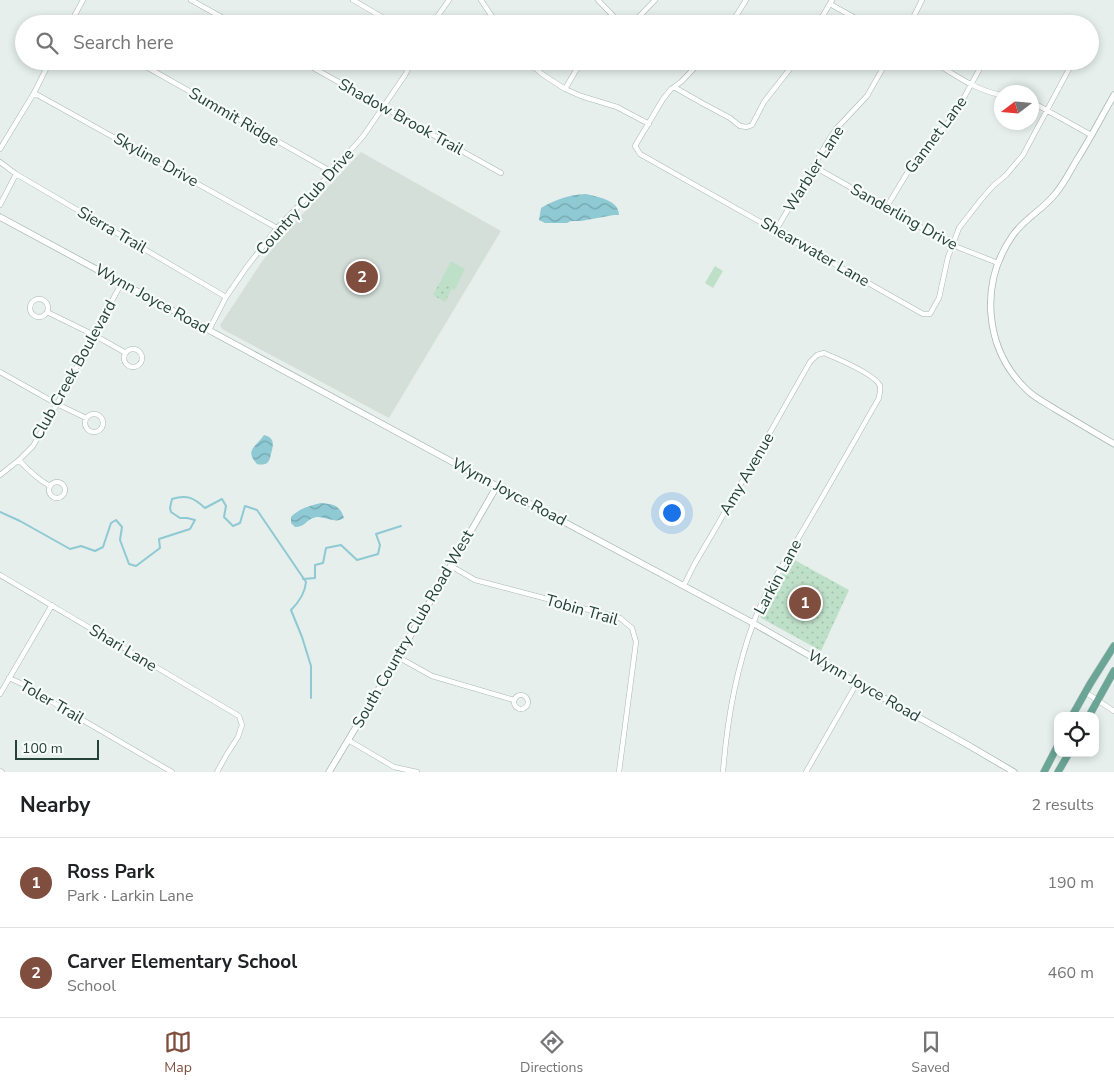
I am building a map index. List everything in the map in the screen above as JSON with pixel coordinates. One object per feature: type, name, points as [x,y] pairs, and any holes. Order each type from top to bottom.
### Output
[{"type":"main road","points":[[1074,712],[1114,646]]},
{"type":"main road","points":[[1091,712],[1114,671]]},
{"type":"main road","points":[[1044,772],[1054,753]]},
{"type":"main road","points":[[1058,772],[1067,757]]},
{"type":"street","points":[[75,15],[83,0]]},
{"type":"street","points":[[191,0],[218,15]]},
{"type":"street","points":[[354,0],[379,15]]},
{"type":"street","points":[[438,15],[449,0]]},
{"type":"street","points":[[481,0],[491,15]]},
{"type":"street","points":[[598,0],[612,15]]},
{"type":"street","points":[[641,15],[655,0]]},
{"type":"street","points":[[737,15],[746,0]]},
{"type":"street","points":[[914,15],[922,0]]},
{"type":"street","points":[[823,15],[831,2],[852,15]]},
{"type":"street","points":[[0,149],[45,70]]},
{"type":"street","name":"Summit Ridge","points":[[152,70],[332,172]]},
{"type":"street","name":"Shadow Brook Trail","points":[[316,70],[501,173]]},
{"type":"street","name":"Country Club Drive","points":[[209,330],[226,297],[246,268],[277,228],[332,172],[364,135],[384,108],[408,70]]},
{"type":"street","points":[[537,70],[581,96],[618,107],[649,124],[663,99],[692,70]]},
{"type":"street","points":[[565,88],[577,70]]},
{"type":"street","points":[[674,87],[730,118],[740,126],[747,127],[752,125],[764,102],[789,70]]},
{"type":"street","name":"Warbler Lane","points":[[776,230],[836,129],[867,96],[883,70]]},
{"type":"street","points":[[948,70],[985,91],[994,93]]},
{"type":"street","name":"Gannet Lane","points":[[886,208],[915,160],[952,118],[979,70]]},
{"type":"street","points":[[952,245],[959,228],[969,214],[1023,155],[1069,70]]},
{"type":"street","name":"Skyline Drive","points":[[34,92],[277,228]]},
{"type":"street","points":[[1114,95],[1056,193],[1024,222],[1004,248],[991,290],[991,319],[996,340],[1006,364],[1016,379],[1033,395],[1114,444]]},
{"type":"street","points":[[1039,106],[1092,135]]},
{"type":"street","name":"Shearwater Lane","points":[[649,124],[635,146],[640,154],[923,314],[930,314],[939,298],[952,245]]},
{"type":"street","name":"Sierra Trail","points":[[0,162],[16,174],[226,297]]},
{"type":"street","name":"Sanderling Drive","points":[[813,166],[952,245],[998,263]]},
{"type":"street","points":[[0,205],[16,174]]},
{"type":"street","name":"Wynn Joyce Road","points":[[0,217],[684,585],[1014,772]]},
{"type":"street","name":"Club Creek Boulevard","points":[[0,474],[19,460],[33,446],[122,282]]},
{"type":"street","points":[[47,312],[126,353]]},
{"type":"street","name":"Larkin Lane","points":[[723,772],[735,682],[753,623],[788,554],[879,398],[880,385],[872,377],[824,353],[817,354],[810,362]]},
{"type":"street","name":"Amy Avenue","points":[[684,585],[810,362]]},
{"type":"street","points":[[0,372],[86,418]]},
{"type":"street","points":[[91,414],[100,416],[103,420],[101,429],[96,432],[90,431],[86,427],[86,418],[91,414]]},
{"type":"street","points":[[19,460],[41,481],[50,486]]},
{"type":"street","name":"South Country Club Road West","points":[[329,772],[497,486]]},
{"type":"street","name":"Tobin Trail","points":[[450,566],[474,580],[620,618],[632,628],[636,642],[618,772]]},
{"type":"street","name":"Shari Lane","points":[[0,575],[239,716],[242,725],[238,737],[217,772]]},
{"type":"street","points":[[0,694],[52,606]]},
{"type":"street","points":[[398,657],[432,676],[514,700]]},
{"type":"street","name":"Toler Trail","points":[[9,678],[29,687],[172,772]]},
{"type":"street","points":[[806,772],[857,683]]},
{"type":"street","points":[[1086,692],[1114,711]]},
{"type":"street","points":[[348,740],[394,767],[417,772]]},
{"type":"shaded area","points":[[361,152],[501,231],[389,418],[222,329],[220,325],[263,260],[297,220]]},
{"type":"green space","points":[[451,261],[465,269],[455,290],[440,282]]},
{"type":"green space","points":[[715,266],[723,271],[713,288],[705,283]]},
{"type":"green space","points":[[440,282],[452,288],[445,302],[433,295]]},
{"type":"green space","points":[[791,558],[849,590],[821,651],[761,618],[760,615]]},
{"type":"water","points":[[586,194],[612,203],[616,206],[619,215],[567,223],[545,223],[539,220],[541,208],[563,198]]},
{"type":"water","points":[[264,435],[268,436],[273,443],[270,459],[264,464],[257,464],[251,452]]},
{"type":"water","points":[[321,503],[336,506],[344,518],[332,520],[317,517],[298,527],[291,523],[291,517],[297,512]]},
{"type":"waterway","points":[[0,512],[70,549],[81,546],[95,551],[103,547],[111,523],[116,520],[122,527],[120,540],[129,564],[136,566],[160,548],[159,539],[190,529],[195,520],[180,518],[171,512],[172,499],[190,498],[205,508],[222,499],[226,506],[224,517],[233,526],[240,523],[245,506],[257,510],[306,582],[301,598],[291,610],[311,666],[311,698]]},
{"type":"waterway","points":[[303,579],[315,578],[315,565],[323,563],[326,548],[341,545],[357,560],[378,554],[380,545],[376,534],[401,526]]},
{"type":"place","name":"Carver Elementary School","points":[[362,277]]},
{"type":"place","name":"Ross Park","points":[[805,603]]}]
